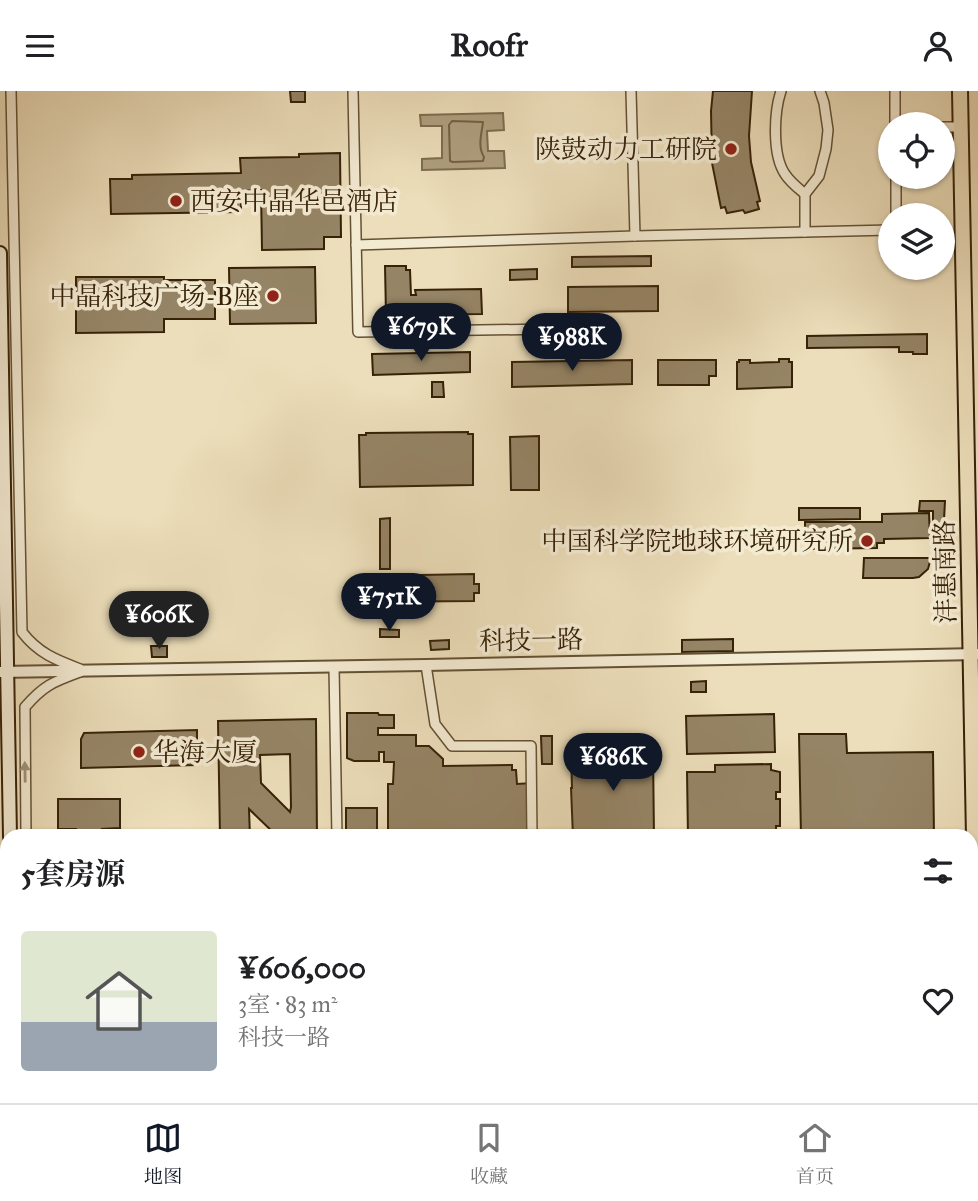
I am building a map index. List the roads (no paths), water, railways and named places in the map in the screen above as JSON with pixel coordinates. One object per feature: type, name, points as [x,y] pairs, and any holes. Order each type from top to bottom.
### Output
[{"type":"main road","name":"沣惠南路","points":[[960,91],[976,829]]},
{"type":"main road","points":[[0,253],[3,672],[10,829]]},
{"type":"street","points":[[11,91],[22,632],[32,645],[56,660],[85,670]]},
{"type":"street","points":[[353,91],[358,332],[549,329]]},
{"type":"street","points":[[631,91],[635,236]]},
{"type":"street","points":[[781,91],[775,130],[778,153],[784,173],[805,194]]},
{"type":"street","points":[[805,232],[805,194],[819,176],[826,149],[828,130],[820,91]]},
{"type":"street","points":[[895,91],[895,112]]},
{"type":"street","points":[[955,127],[961,127]]},
{"type":"street","points":[[356,245],[878,230]]},
{"type":"street","name":"科技一路","points":[[3,672],[974,654]]},
{"type":"street","points":[[426,666],[435,724],[452,746],[531,746],[532,829]]},
{"type":"street","points":[[334,667],[337,829]]},
{"type":"street","points":[[26,829],[25,706],[51,683],[85,670]]},
{"type":"water","points":[[503,113],[504,130],[487,131],[488,151],[504,151],[505,168],[422,170],[422,159],[442,158],[442,126],[421,126],[420,115]]},
{"type":"place","name":"陕鼓动力工研院","points":[[731,149]]},
{"type":"place","name":"西安中晶华邑酒店","points":[[176,201]]},
{"type":"place","name":"中晶科技广场-B座","points":[[273,296]]},
{"type":"place","name":"中国科学院地球环境研究所","points":[[867,541]]},
{"type":"place","name":"华海大厦","points":[[139,752]]}]
